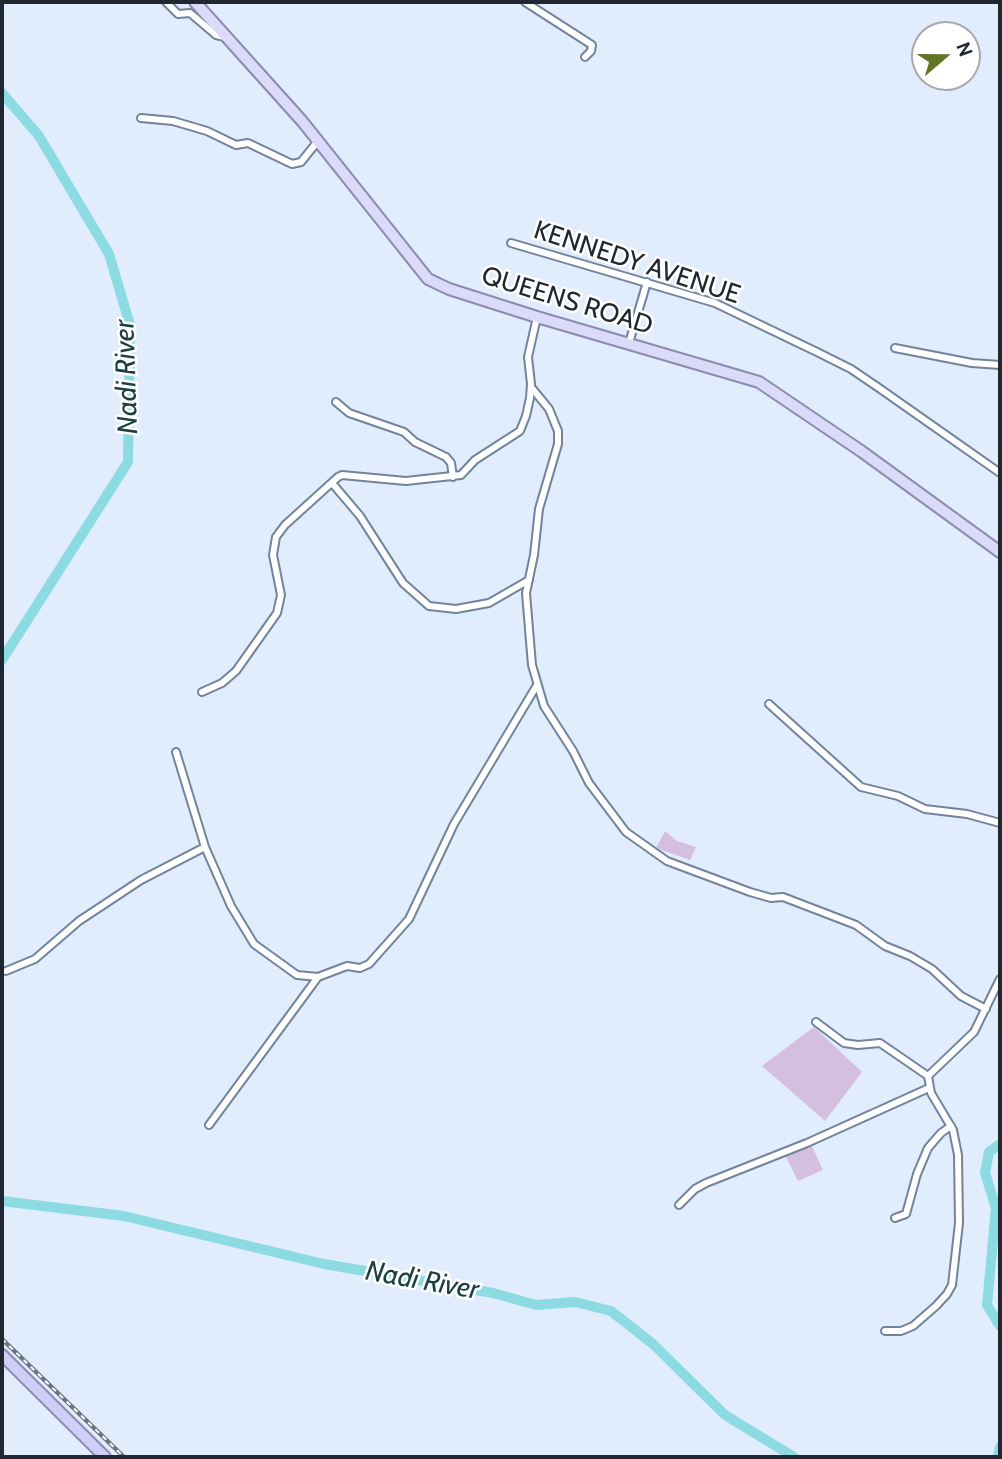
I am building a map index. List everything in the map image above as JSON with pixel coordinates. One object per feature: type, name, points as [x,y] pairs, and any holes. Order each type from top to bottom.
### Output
[{"type":"highway","points":[[2,1355],[105,1457]]},
{"type":"main road","name":"QUEENS ROAD","points":[[195,2],[317,141],[428,279],[449,289],[537,317],[765,386],[861,451],[1000,552]]},
{"type":"street","points":[[166,2],[178,14],[190,13],[216,35],[227,37]]},
{"type":"street","points":[[525,2],[592,45],[591,51],[584,57]]},
{"type":"street","points":[[141,118],[173,121],[236,145],[248,143],[292,164],[301,162],[317,141]]},
{"type":"street","name":"KENNEDY AVENUE","points":[[511,243],[715,303],[851,369],[1000,473]]},
{"type":"street","points":[[629,343],[647,282]]},
{"type":"street","points":[[202,692],[222,683],[236,671],[277,613],[281,595],[273,555],[276,537],[285,525],[332,483],[342,475],[406,481],[461,475],[475,460],[520,431],[526,416],[531,387],[528,357],[537,317]]},
{"type":"street","points":[[895,348],[972,363],[1000,365]]},
{"type":"street","points":[[531,387],[549,409],[558,431],[558,444],[539,509],[527,593],[532,665],[544,706],[573,751],[589,783],[626,832],[649,850],[684,870],[771,898],[783,897],[856,925],[885,946],[932,969],[961,996],[986,1009]]},
{"type":"street","points":[[336,402],[349,413],[404,432],[415,442],[446,457],[451,463],[453,477]]},
{"type":"street","points":[[332,483],[360,516],[403,583],[429,606],[456,609],[489,603],[529,580]]},
{"type":"street","points":[[176,752],[205,847],[231,906],[254,944],[297,975],[318,977],[347,966],[360,968],[369,964],[409,919],[454,824],[537,685]]},
{"type":"street","points":[[769,704],[861,787],[898,796],[925,808],[967,814],[1000,823]]},
{"type":"street","points":[[6,971],[35,959],[79,921],[141,880],[205,847]]},
{"type":"street","points":[[209,1125],[318,977]]},
{"type":"street","points":[[928,1076],[974,1032],[1000,979]]},
{"type":"street","points":[[816,1022],[844,1043],[880,1043],[928,1076]]},
{"type":"street","points":[[885,1331],[897,1332],[913,1326],[936,1306],[952,1285],[960,1223],[958,1155],[951,1126],[929,1088],[928,1076]]},
{"type":"street","points":[[679,1205],[695,1189],[706,1183],[807,1143],[929,1088]]},
{"type":"street","points":[[895,1217],[906,1214],[917,1174],[928,1148],[951,1126]]},
{"type":"shaded area","points":[[665,831],[677,841],[696,847],[690,860],[656,848]]},
{"type":"shaded area","points":[[814,1027],[862,1072],[825,1121],[762,1066]]},
{"type":"shaded area","points":[[811,1144],[823,1170],[798,1181],[785,1155]]},
{"type":"waterway","name":"Nadi River","points":[[2,93],[39,136],[109,254],[130,325],[128,462],[2,660]]},
{"type":"waterway","name":"Nadi River","points":[[1000,1144],[989,1152],[985,1173],[996,1208],[987,1305],[1000,1326]]},
{"type":"waterway","name":"Nadi River","points":[[2,1201],[124,1216],[324,1264],[493,1293],[536,1305],[575,1302],[611,1311],[653,1344],[725,1415],[794,1457]]},
{"type":"waterway","name":"Nadi River","points":[[998,1457],[1000,1447]]},
{"type":"railway","points":[[2,1339],[124,1457]]}]
